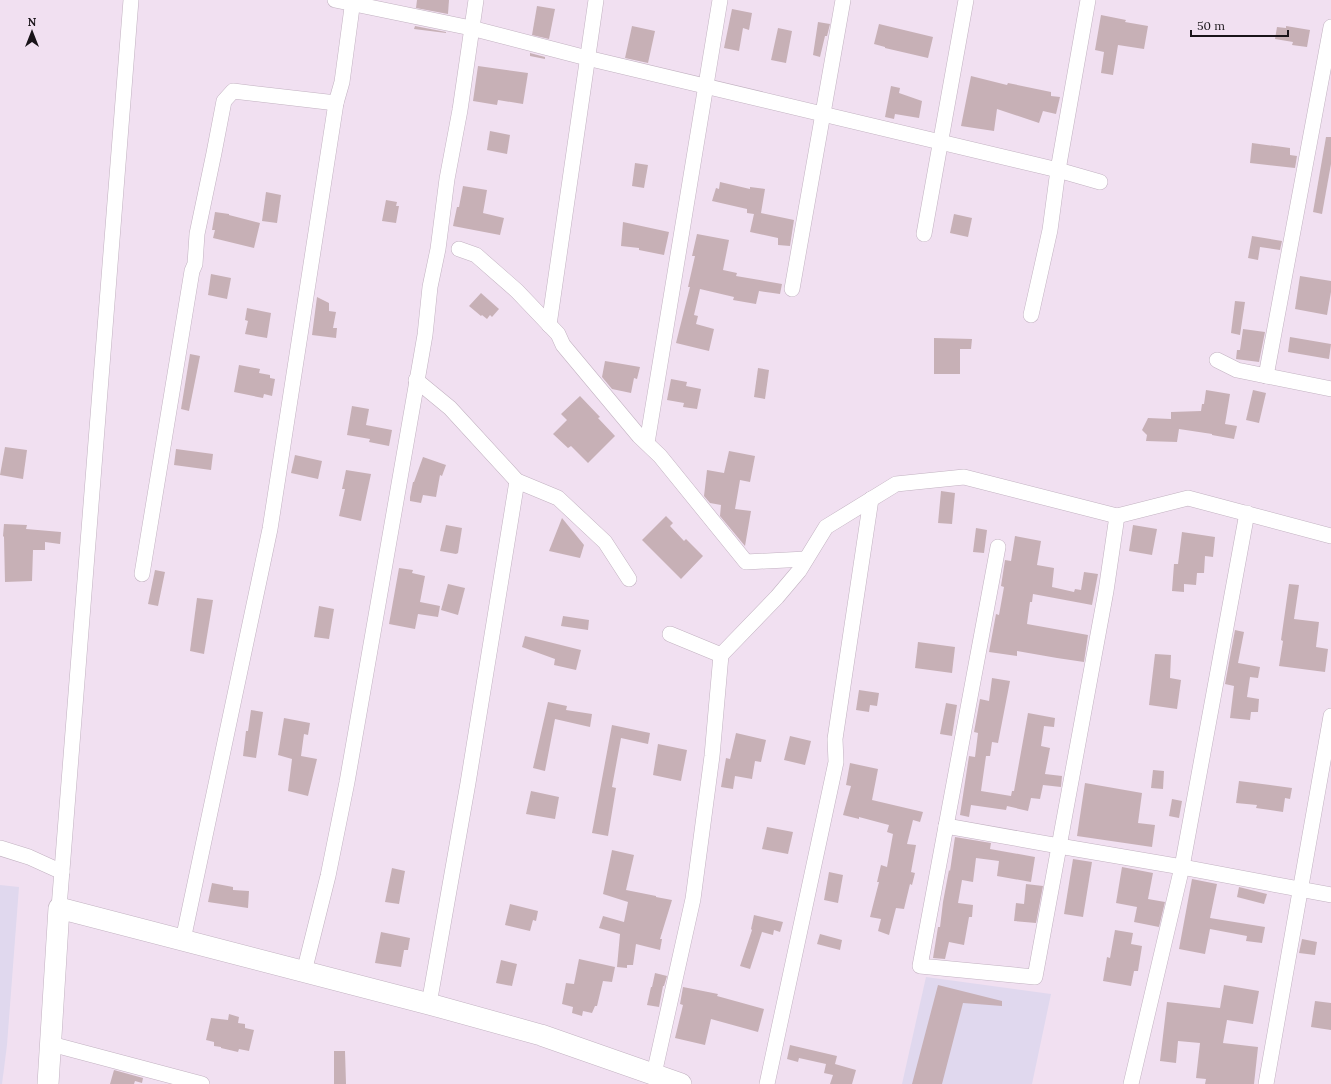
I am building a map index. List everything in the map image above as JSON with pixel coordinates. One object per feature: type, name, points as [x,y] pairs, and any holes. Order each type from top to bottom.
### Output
[{"type":"street","points":[[48,1084],[62,872],[131,0]]},
{"type":"street","points":[[335,0],[353,2],[471,28],[587,58],[1058,170],[1100,182]]},
{"type":"street","points":[[304,972],[328,876],[347,782],[425,335],[430,287],[438,249],[447,179],[460,110],[476,0]]},
{"type":"street","points":[[549,325],[596,0]]},
{"type":"street","points":[[647,443],[720,0]]},
{"type":"street","points":[[792,289],[843,0]]},
{"type":"street","points":[[924,234],[966,0]]},
{"type":"street","points":[[1031,315],[1050,230],[1058,170],[1088,0]]},
{"type":"street","points":[[183,940],[270,529],[336,103],[342,82],[353,2]]},
{"type":"street","points":[[1266,376],[1331,27]]},
{"type":"street","points":[[142,574],[192,272],[195,264],[197,234],[224,101],[233,91],[336,103]]},
{"type":"street","points":[[459,248],[476,255],[517,291],[558,334],[563,345],[634,430],[660,456],[746,562],[806,559]]},
{"type":"street","points":[[1217,360],[1237,370],[1331,389]]},
{"type":"street","points":[[416,380],[450,408],[517,481],[558,498],[605,542],[629,579]]},
{"type":"street","points":[[646,1079],[693,899],[712,756],[721,655],[777,597],[799,571],[826,527],[896,484],[964,477],[1117,516],[1188,498],[1331,536]]},
{"type":"street","points":[[429,1004],[517,481]]},
{"type":"street","points":[[767,1084],[836,762],[835,739],[871,499]]},
{"type":"street","points":[[1131,1084],[1182,867],[1246,513]]},
{"type":"street","points":[[998,547],[920,966],[1035,977],[1106,591],[1117,516]]},
{"type":"street","points":[[670,634],[721,655]]},
{"type":"street","points":[[1266,1084],[1331,716]]},
{"type":"street","points":[[946,826],[1182,867],[1331,895]]},
{"type":"street","points":[[0,848],[29,857],[62,872]]},
{"type":"street","points":[[59,915],[183,940],[429,1004],[541,1035],[646,1079]]},
{"type":"street","points":[[59,915],[646,1079],[681,1084]]},
{"type":"street","points":[[51,1044],[162,1079],[202,1084]]},
{"type":"shaded area","points":[[0,885],[19,887],[7,1045],[2,1084],[0,1084]]},
{"type":"shaded area","points":[[926,977],[1051,994],[1032,1084],[902,1084]]},
{"type":"building","points":[[417,0],[449,0],[448,14],[416,8]]},
{"type":"building","points":[[537,6],[555,9],[549,39],[532,35]]},
{"type":"building","points":[[732,9],[752,13],[749,30],[743,28],[739,51],[724,48]]},
{"type":"building","points":[[1101,15],[1126,20],[1125,22],[1148,26],[1144,49],[1118,45],[1113,75],[1101,73],[1104,52],[1095,50]]},
{"type":"building","points":[[818,22],[830,24],[827,36],[825,36],[820,57],[813,55]]},
{"type":"building","points":[[879,24],[933,37],[928,58],[874,44]]},
{"type":"building","points":[[415,26],[446,32],[446,33],[414,29]]},
{"type":"building","points":[[632,26],[655,31],[648,63],[625,58]]},
{"type":"building","points":[[1286,26],[1310,30],[1307,47],[1292,45],[1293,42],[1275,39],[1277,27],[1286,28]]},
{"type":"building","points":[[778,28],[792,31],[786,63],[771,60]]},
{"type":"building","points":[[530,53],[545,57],[545,59],[530,56]]},
{"type":"building","points":[[478,66],[528,73],[523,104],[498,100],[497,105],[473,101]]},
{"type":"building","points":[[971,76],[1007,85],[1008,83],[1051,92],[1051,96],[1060,97],[1056,114],[1043,111],[1039,123],[997,109],[994,131],[961,126]]},
{"type":"building","points":[[891,86],[900,88],[899,93],[922,101],[919,118],[895,114],[894,119],[885,117]]},
{"type":"building","points":[[490,131],[510,135],[507,154],[487,150]]},
{"type":"building","points":[[1326,137],[1331,137],[1331,164],[1322,214],[1313,212]]},
{"type":"building","points":[[1252,143],[1290,148],[1290,155],[1297,156],[1295,168],[1250,163]]},
{"type":"building","points":[[635,163],[648,165],[644,188],[632,186]]},
{"type":"building","points":[[720,182],[750,189],[750,187],[765,189],[761,213],[794,220],[790,246],[778,245],[778,238],[750,232],[754,214],[747,213],[747,209],[712,201],[716,188],[719,189]]},
{"type":"building","points":[[463,186],[487,190],[483,213],[504,218],[500,235],[453,226],[457,207],[459,207]]},
{"type":"building","points":[[266,192],[281,195],[277,223],[262,221]]},
{"type":"building","points":[[386,200],[397,202],[396,206],[399,206],[396,223],[382,221]]},
{"type":"building","points":[[215,212],[229,214],[260,223],[254,248],[213,238],[215,230],[212,230]]},
{"type":"building","points":[[954,214],[972,218],[968,237],[950,233]]},
{"type":"building","points":[[623,222],[669,232],[664,255],[639,250],[639,248],[621,246]]},
{"type":"building","points":[[697,234],[729,240],[723,270],[737,273],[736,276],[782,284],[780,294],[759,291],[756,304],[733,300],[734,297],[700,289],[694,315],[698,316],[696,324],[714,329],[709,351],[676,343],[690,287],[688,287],[695,256],[692,256]]},
{"type":"building","points":[[1252,236],[1282,241],[1280,250],[1260,247],[1258,260],[1248,258]]},
{"type":"building","points":[[211,274],[231,278],[227,299],[208,295]]},
{"type":"building","points":[[1300,276],[1331,281],[1331,292],[1327,315],[1295,309]]},
{"type":"building","points":[[481,293],[499,309],[492,317],[490,315],[487,319],[469,306]]},
{"type":"building","points":[[317,297],[329,303],[329,311],[336,312],[333,328],[337,328],[336,338],[312,335]]},
{"type":"building","points":[[1235,301],[1245,302],[1240,335],[1231,333]]},
{"type":"building","points":[[247,308],[271,313],[267,338],[245,334],[248,321],[245,320]]},
{"type":"building","points":[[1243,329],[1265,332],[1259,362],[1236,359],[1237,350],[1240,350]]},
{"type":"building","points":[[1290,337],[1331,344],[1329,359],[1288,352]]},
{"type":"building","points":[[934,338],[972,339],[971,349],[960,349],[960,374],[934,374]]},
{"type":"building","points":[[190,354],[200,356],[189,411],[181,409]]},
{"type":"building","points":[[605,361],[640,367],[637,379],[634,378],[631,393],[612,389],[602,377]]},
{"type":"building","points":[[239,365],[260,369],[259,373],[270,375],[270,378],[275,379],[272,396],[264,394],[263,398],[234,392]]},
{"type":"building","points":[[758,368],[769,370],[765,399],[754,397]]},
{"type":"building","points":[[671,379],[687,382],[686,386],[701,389],[697,409],[683,407],[684,403],[667,400]]},
{"type":"building","points":[[1206,390],[1230,394],[1225,424],[1237,426],[1234,439],[1179,429],[1177,442],[1146,441],[1147,435],[1142,430],[1148,418],[1171,419],[1171,412],[1201,411],[1202,404],[1204,404]]},
{"type":"building","points":[[1253,390],[1266,393],[1259,423],[1246,420]]},
{"type":"building","points":[[580,396],[600,417],[598,418],[615,436],[588,463],[571,446],[568,448],[553,434],[567,420],[561,414]]},
{"type":"building","points":[[352,406],[369,409],[366,425],[392,430],[389,446],[369,442],[370,439],[347,435]]},
{"type":"building","points":[[5,447],[27,450],[23,479],[0,475]]},
{"type":"building","points":[[176,449],[213,454],[211,470],[174,465]]},
{"type":"building","points":[[729,451],[755,456],[750,482],[740,480],[735,509],[751,511],[745,546],[720,516],[721,505],[710,503],[704,496],[707,470],[724,473]]},
{"type":"building","points":[[295,455],[322,461],[318,479],[291,473]]},
{"type":"building","points":[[423,457],[446,465],[442,476],[440,475],[436,497],[423,495],[421,503],[410,501],[410,497],[413,482]]},
{"type":"building","points":[[346,470],[371,474],[361,521],[339,516],[345,489],[342,489]]},
{"type":"building","points":[[941,491],[955,493],[952,524],[938,523]]},
{"type":"building","points":[[666,516],[673,523],[670,526],[684,541],[686,539],[703,556],[681,579],[642,540]]},
{"type":"building","points":[[562,518],[584,545],[580,558],[549,551]]},
{"type":"building","points":[[4,524],[27,525],[26,529],[61,532],[60,544],[45,542],[45,550],[33,550],[32,581],[5,582],[3,536]]},
{"type":"building","points":[[446,525],[462,528],[458,553],[456,554],[440,551]]},
{"type":"building","points":[[1133,525],[1157,529],[1152,555],[1129,551]]},
{"type":"building","points":[[976,528],[987,530],[984,553],[973,552]]},
{"type":"building","points":[[1182,532],[1215,537],[1213,557],[1205,556],[1204,573],[1197,573],[1196,585],[1184,584],[1184,592],[1172,591],[1174,564],[1178,564]]},
{"type":"building","points":[[1015,536],[1041,541],[1037,565],[1054,568],[1052,587],[1074,592],[1075,589],[1081,590],[1084,572],[1098,574],[1092,605],[1033,594],[1032,602],[1030,602],[1027,624],[1088,635],[1084,662],[1017,651],[1017,656],[989,652],[996,614],[999,615],[1004,587],[1001,586],[1005,560],[1011,561]]},
{"type":"building","points":[[399,568],[413,570],[412,573],[425,576],[420,602],[440,606],[438,617],[418,614],[415,629],[389,624]]},
{"type":"building","points":[[155,570],[165,572],[158,606],[148,604]]},
{"type":"building","points":[[448,584],[465,588],[458,615],[441,610]]},
{"type":"building","points":[[1289,584],[1299,585],[1294,619],[1319,622],[1316,647],[1328,649],[1325,672],[1279,666]]},
{"type":"building","points":[[197,598],[213,600],[204,654],[190,651]]},
{"type":"building","points":[[319,606],[334,609],[329,639],[314,637]]},
{"type":"building","points":[[563,616],[589,620],[588,630],[561,626]]},
{"type":"building","points":[[1235,630],[1244,632],[1238,663],[1260,667],[1258,678],[1250,677],[1247,697],[1259,699],[1258,712],[1251,712],[1250,720],[1230,718],[1234,686],[1225,684]]},
{"type":"building","points":[[525,636],[581,650],[576,670],[554,665],[555,659],[522,647]]},
{"type":"building","points":[[918,642],[955,647],[952,673],[915,668]]},
{"type":"building","points":[[1155,654],[1171,655],[1170,678],[1181,680],[1177,709],[1149,705]]},
{"type":"building","points":[[992,678],[1010,681],[998,743],[992,742],[990,756],[986,756],[981,791],[1011,796],[1012,791],[1014,791],[1028,713],[1055,718],[1054,727],[1044,726],[1041,746],[1050,748],[1045,774],[1062,776],[1061,787],[1043,785],[1040,799],[1031,798],[1028,811],[1007,806],[1006,810],[971,805],[969,817],[960,815],[969,756],[975,757],[978,733],[974,732],[980,699],[989,701]]},
{"type":"building","points":[[859,690],[879,693],[877,706],[870,705],[869,712],[856,710]]},
{"type":"building","points":[[548,702],[567,706],[566,710],[592,714],[590,727],[555,719],[545,771],[533,768]]},
{"type":"building","points":[[946,703],[957,705],[952,736],[940,734]]},
{"type":"building","points":[[251,710],[263,712],[256,758],[243,756],[246,731],[248,731]]},
{"type":"building","points":[[284,718],[310,723],[308,735],[304,734],[301,756],[317,759],[308,796],[288,791],[292,759],[278,755]]},
{"type":"building","points":[[612,725],[650,733],[648,744],[621,738],[612,787],[616,788],[608,836],[592,833]]},
{"type":"building","points":[[736,733],[766,740],[761,762],[755,761],[752,779],[735,776],[733,789],[721,787],[726,758],[730,759]]},
{"type":"building","points":[[790,736],[811,741],[805,765],[784,760]]},
{"type":"building","points":[[658,744],[687,750],[681,781],[653,775]]},
{"type":"building","points":[[850,763],[878,769],[872,800],[923,812],[920,822],[913,820],[907,844],[916,845],[911,872],[915,873],[912,885],[910,884],[904,909],[896,908],[889,935],[878,931],[881,919],[870,917],[879,882],[877,882],[881,865],[887,867],[893,834],[887,832],[889,825],[859,817],[859,819],[843,815],[851,786],[846,785]]},
{"type":"building","points":[[1153,770],[1164,771],[1163,789],[1151,788]]},
{"type":"building","points":[[1239,781],[1292,788],[1290,799],[1285,798],[1283,812],[1256,808],[1257,805],[1236,803]]},
{"type":"building","points":[[1085,783],[1142,793],[1138,823],[1155,825],[1152,847],[1077,836]]},
{"type":"building","points":[[531,791],[559,797],[555,819],[526,814]]},
{"type":"building","points":[[1172,799],[1182,801],[1179,818],[1169,816]]},
{"type":"building","points":[[767,827],[793,832],[788,854],[762,849]]},
{"type":"building","points":[[955,837],[991,843],[990,849],[1035,857],[1031,882],[997,876],[999,861],[976,858],[973,882],[962,880],[958,903],[973,905],[972,917],[969,917],[964,945],[949,942],[945,959],[933,958],[938,927],[940,927]]},
{"type":"building","points":[[612,850],[634,855],[626,890],[672,900],[660,939],[662,939],[660,950],[636,944],[633,965],[627,965],[627,968],[617,967],[620,934],[599,928],[603,916],[624,922],[628,902],[603,894]]},
{"type":"building","points":[[1073,859],[1092,862],[1083,917],[1064,914]]},
{"type":"building","points":[[1122,867],[1153,873],[1148,899],[1165,902],[1159,927],[1134,922],[1137,907],[1116,903]]},
{"type":"building","points":[[392,868],[405,871],[399,904],[385,902]]},
{"type":"building","points":[[829,872],[843,875],[838,903],[824,900]]},
{"type":"building","points":[[1192,879],[1217,884],[1210,918],[1265,927],[1262,943],[1246,941],[1247,936],[1210,929],[1205,954],[1179,949]]},
{"type":"building","points":[[212,883],[233,887],[233,890],[249,891],[248,908],[208,902]]},
{"type":"building","points":[[1026,884],[1043,886],[1036,923],[1014,921],[1016,903],[1024,904]]},
{"type":"building","points":[[1239,887],[1267,894],[1264,904],[1237,897]]},
{"type":"building","points":[[510,904],[538,911],[536,921],[533,920],[530,931],[505,925]]},
{"type":"building","points":[[754,915],[783,922],[780,932],[774,930],[773,935],[762,932],[750,969],[740,966],[752,930]]},
{"type":"building","points":[[1115,930],[1133,933],[1131,944],[1142,946],[1138,971],[1134,971],[1131,986],[1103,981],[1107,957],[1110,958]]},
{"type":"building","points":[[381,932],[410,938],[408,950],[404,950],[401,967],[375,963]]},
{"type":"building","points":[[820,934],[842,940],[840,950],[817,944]]},
{"type":"building","points":[[1302,939],[1317,942],[1315,955],[1299,953]]},
{"type":"building","points":[[579,959],[615,967],[612,982],[603,981],[597,1006],[595,1006],[592,1013],[583,1011],[582,1016],[572,1013],[573,1007],[562,1004],[566,983],[574,984]]},
{"type":"building","points":[[501,960],[517,964],[512,986],[496,983]]},
{"type":"building","points":[[655,973],[667,976],[663,986],[659,1007],[647,1005]]},
{"type":"building","points":[[938,985],[1002,1001],[1002,1006],[963,1003],[942,1084],[912,1084]]},
{"type":"building","points":[[1224,985],[1259,991],[1253,1024],[1227,1020],[1223,1043],[1258,1047],[1254,1084],[1205,1084],[1206,1079],[1196,1078],[1200,1043],[1178,1041],[1176,1063],[1160,1061],[1167,1002],[1220,1008]]},
{"type":"building","points":[[683,987],[718,994],[717,996],[764,1009],[758,1032],[711,1019],[705,1045],[675,1038],[683,1005],[680,1004]]},
{"type":"building","points":[[1315,1001],[1331,1003],[1331,1030],[1311,1027]]},
{"type":"building","points":[[229,1014],[239,1017],[238,1023],[245,1024],[245,1028],[254,1030],[249,1051],[239,1049],[238,1052],[221,1048],[214,1046],[214,1042],[206,1040],[211,1018],[228,1020]]},
{"type":"building","points":[[790,1045],[837,1056],[835,1064],[856,1070],[852,1084],[830,1084],[833,1075],[824,1073],[826,1064],[799,1058],[798,1062],[787,1059]]},
{"type":"building","points":[[334,1051],[345,1051],[346,1084],[334,1084]]},
{"type":"building","points":[[114,1070],[143,1078],[142,1083],[135,1081],[134,1084],[110,1084]]}]
